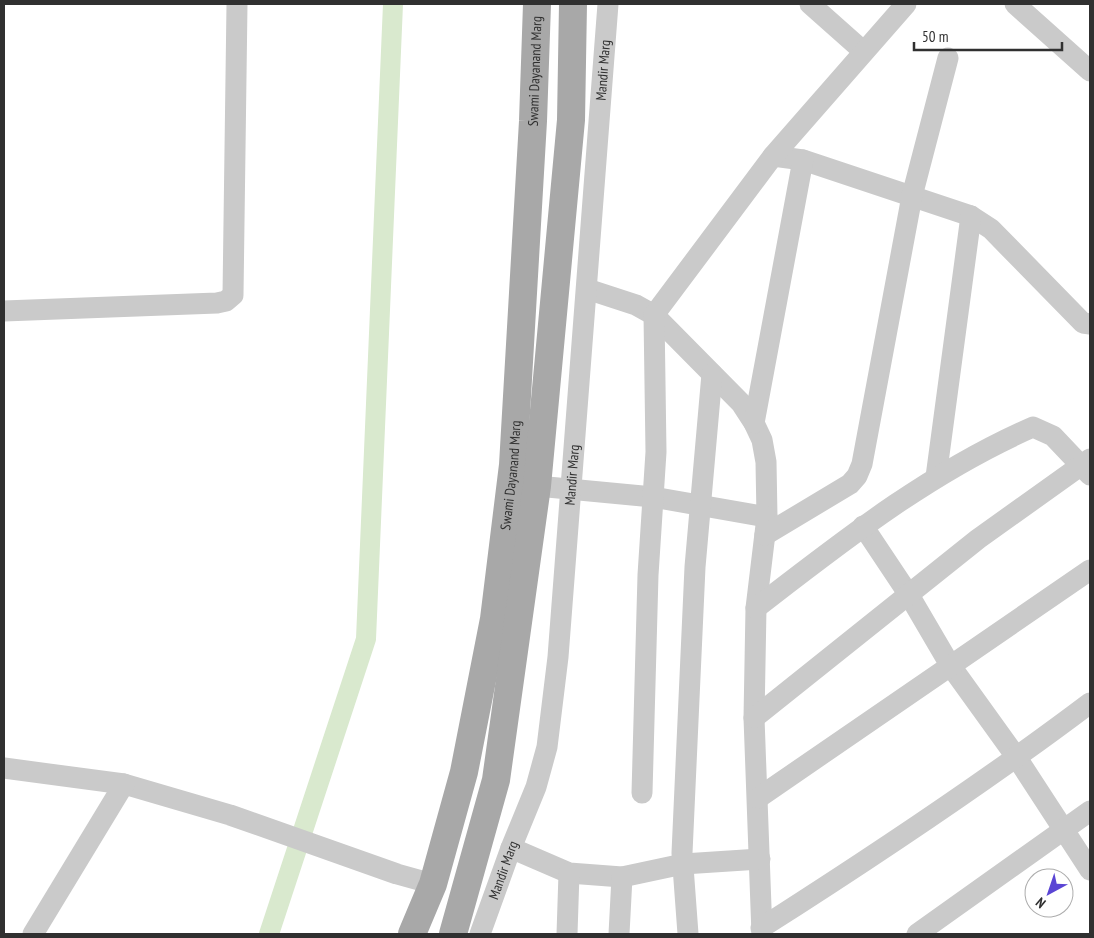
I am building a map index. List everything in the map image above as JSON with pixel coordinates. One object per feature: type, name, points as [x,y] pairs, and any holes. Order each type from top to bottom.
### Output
[{"type":"main road","name":"Swami Dayanand Marg","points":[[412,934],[433,884],[464,772],[494,620],[512,475],[533,130],[537,4]]},
{"type":"main road","name":"Swami Dayanand Marg","points":[[453,934],[496,780],[537,486],[571,120],[573,4]]},
{"type":"street","points":[[4,311],[216,303],[226,301],[233,295],[237,4]]},
{"type":"street","name":"Mandir Marg","points":[[480,934],[511,848],[536,787],[547,746],[558,657],[608,4]]},
{"type":"street","points":[[810,4],[863,51]]},
{"type":"street","points":[[642,793],[648,574],[656,452],[654,315],[774,156],[863,51],[906,4]]},
{"type":"street","points":[[1015,4],[1088,63]]},
{"type":"street","points":[[537,486],[653,497],[699,506],[766,526],[839,491],[857,476],[862,464],[912,196],[948,58]]},
{"type":"street","points":[[774,156],[803,160],[971,216],[991,229],[1083,323],[1090,324]]},
{"type":"street","points":[[754,422],[803,160]]},
{"type":"street","points":[[936,477],[971,216]]},
{"type":"street","points":[[587,289],[636,305],[654,315],[741,403],[754,422],[766,462],[766,526],[756,608],[754,718],[762,931]]},
{"type":"street","points":[[688,934],[683,864],[694,567],[712,374]]},
{"type":"street","points":[[754,718],[978,539],[1087,467],[1053,436],[1033,427],[936,477],[863,526],[756,608]]},
{"type":"street","points":[[863,526],[908,595],[950,665],[1017,758],[1090,870]]},
{"type":"street","points":[[758,798],[1090,570]]},
{"type":"street","points":[[762,931],[900,840],[1017,758],[1090,703]]},
{"type":"street","points":[[4,768],[124,784],[230,815],[397,874],[433,884]]},
{"type":"street","points":[[33,934],[124,784]]},
{"type":"street","points":[[917,934],[1090,810]]},
{"type":"street","points":[[511,848],[569,873],[622,877],[683,864],[760,859]]},
{"type":"street","points":[[567,934],[569,873]]},
{"type":"street","points":[[619,934],[622,877]]},
{"type":"waterway","points":[[269,934],[366,639],[393,4]]}]
